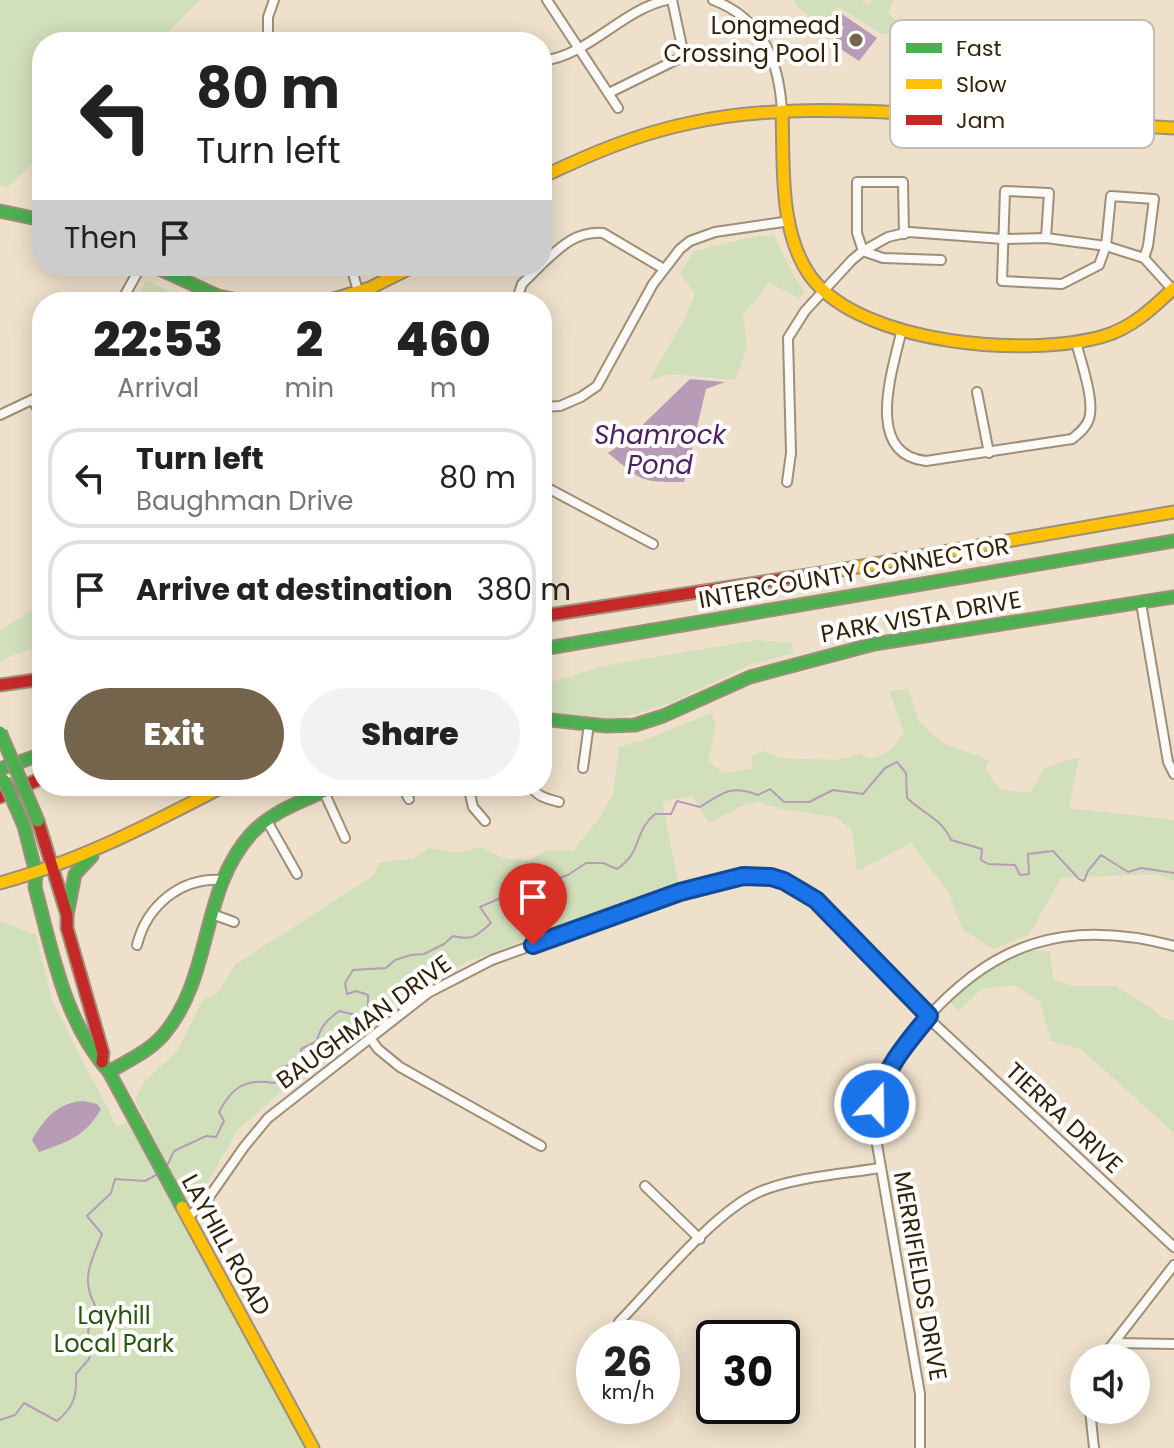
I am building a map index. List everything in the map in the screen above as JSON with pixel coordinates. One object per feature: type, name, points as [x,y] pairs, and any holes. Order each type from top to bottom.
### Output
[{"type":"main road","points":[[782,111],[790,221],[799,256],[823,293],[847,310],[902,329],[954,341],[995,346],[1047,346],[1106,335],[1131,324],[1173,289]]},
{"type":"main road","points":[[552,172],[580,157],[678,124],[723,116],[782,111],[890,112]]},
{"type":"main road","points":[[1154,127],[1174,128]]},
{"type":"main road","points":[[0,211],[32,218]]},
{"type":"main road","points":[[175,276],[209,292]]},
{"type":"main road","points":[[370,292],[398,276]]},
{"type":"main road","name":"INTERCOUNTY CONNECTOR","points":[[552,614],[844,569],[1174,512]]},
{"type":"main road","name":"INTERCOUNTY CONNECTOR","points":[[552,648],[1174,541]]},
{"type":"main road","name":"PARK VISTA DRIVE","points":[[552,720],[635,725],[663,716],[750,677],[874,644],[1174,597]]},
{"type":"main road","points":[[0,685],[32,680]]},
{"type":"main road","name":"LAYHILL ROAD","points":[[0,732],[38,821],[53,866],[106,1067],[313,1448]]},
{"type":"main road","points":[[0,771],[32,758]]},
{"type":"main road","name":"LAYHILL ROAD","points":[[0,771],[24,826],[36,873],[35,887],[61,984],[82,1033],[95,1056],[106,1067]]},
{"type":"main road","points":[[0,797],[32,783]]},
{"type":"main road","points":[[67,915],[71,882],[81,863],[109,845],[205,796]]},
{"type":"main road","points":[[106,1067],[148,1048],[174,1021],[187,996],[223,880],[235,854],[267,821],[316,796]]},
{"type":"main road","points":[[0,883],[36,873],[109,845]]},
{"type":"street","points":[[268,32],[268,17],[274,0]]},
{"type":"street","points":[[547,0],[618,108]]},
{"type":"street","points":[[552,58],[579,49],[656,2],[670,0],[684,56],[609,93]]},
{"type":"street","points":[[713,0],[728,6],[766,42],[777,70],[782,111]]},
{"type":"street","points":[[863,251],[857,233],[857,182],[903,182],[904,234]]},
{"type":"street","points":[[1046,238],[1049,193],[1005,191],[1002,281],[1062,284],[1099,265],[1106,246],[1111,196],[1154,199],[1144,258]]},
{"type":"street","points":[[552,406],[581,397],[597,386],[664,269],[690,241],[715,232],[790,221]]},
{"type":"street","points":[[552,254],[562,244],[581,234],[603,233],[664,269]]},
{"type":"street","points":[[787,482],[791,453],[788,338],[795,323],[863,251],[888,237],[904,234],[1046,238],[1106,246],[1144,258],[1173,289]]},
{"type":"street","points":[[863,251],[883,258],[941,260]]},
{"type":"street","points":[[902,329],[887,396],[889,430],[898,451],[915,460],[926,461],[1072,439],[1090,417],[1090,403],[1076,342]]},
{"type":"street","points":[[977,392],[989,453]]},
{"type":"street","points":[[0,415],[32,401]]},
{"type":"street","points":[[552,490],[653,544]]},
{"type":"street","points":[[1141,603],[1168,762],[1174,774]]},
{"type":"street","points":[[583,768],[589,724]]},
{"type":"street","points":[[326,796],[345,838]]},
{"type":"street","points":[[470,796],[473,807],[485,821]]},
{"type":"street","points":[[541,796],[559,802]]},
{"type":"street","points":[[267,821],[297,874]]},
{"type":"street","name":"BAUGHMAN DRIVE","points":[[187,1218],[207,1200],[268,1118],[428,993],[492,960],[680,892],[743,876],[771,877],[806,892],[928,1017]]},
{"type":"street","points":[[137,945],[156,906],[169,895],[204,879],[223,880]]},
{"type":"street","points":[[212,914],[234,922]]},
{"type":"street","name":"MERRIFIELDS DRIVE","points":[[920,1448],[920,1394],[874,1127],[875,1104],[881,1083],[896,1054],[963,981],[995,959],[1024,945],[1073,936],[1111,935],[1144,938],[1174,946]]},
{"type":"street","name":"TIERRA DRIVE","points":[[928,1017],[1174,1247]]},
{"type":"street","points":[[370,1038],[400,1067],[541,1146]]},
{"type":"street","points":[[621,1320],[733,1207],[759,1192],[781,1185],[880,1168]]},
{"type":"street","points":[[645,1186],[700,1239]]},
{"type":"street","points":[[1114,1343],[1174,1265]]},
{"type":"street","points":[[1114,1343],[1174,1344]]},
{"type":"street","points":[[1091,1424],[1094,1448]]},
{"type":"green space","points":[[0,0],[200,0],[169,32],[32,32],[32,164],[7,188],[0,185]]},
{"type":"green space","points":[[794,0],[861,0],[869,5],[872,0],[893,0],[888,12],[895,20],[890,20],[890,34],[881,34],[838,6],[824,25],[799,8]]},
{"type":"green space","points":[[774,235],[805,292],[799,298],[769,283],[743,315],[747,347],[735,380],[670,374],[649,381],[684,320],[695,294],[680,273],[694,251],[751,237]]},
{"type":"green space","points":[[146,280],[171,292],[139,292]]},
{"type":"green space","points":[[32,611],[32,648],[0,663],[0,630]]},
{"type":"green space","points":[[757,640],[791,643],[794,653],[752,664],[670,703],[636,714],[607,720],[552,713],[552,682],[604,666]]},
{"type":"green space","points":[[908,689],[919,721],[942,743],[989,760],[985,770],[1000,789],[1030,793],[1044,768],[1079,757],[1069,808],[1174,820],[1174,881],[1157,874],[1061,878],[1029,935],[993,949],[963,930],[949,893],[911,843],[857,871],[852,830],[836,817],[780,809],[758,802],[742,806],[709,823],[692,795],[662,802],[678,881],[467,962],[390,1006],[296,1078],[237,1131],[198,1199],[182,1195],[135,1099],[145,1081],[178,1050],[203,1000],[217,994],[235,965],[374,875],[380,862],[413,859],[429,848],[458,853],[481,847],[503,858],[529,861],[544,851],[574,850],[600,817],[613,793],[619,747],[645,740],[711,713],[716,725],[708,761],[724,773],[752,768],[752,755],[764,751],[786,758],[833,760],[859,754],[872,759],[891,750],[904,732],[889,691]]},
{"type":"green space","name":"Layhill Local Park","points":[[0,921],[36,935],[52,1001],[117,1127],[126,1122],[153,1162],[313,1448],[0,1448]]},
{"type":"green space","points":[[1026,951],[1050,951],[1053,979],[1072,986],[1115,986],[1162,1017],[1174,1021],[1174,1133],[1081,1049],[1051,1041],[1040,1002],[1014,985],[982,989],[958,1011],[950,1001],[985,971]]},
{"type":"water","name":"Longmead Crossing Pool 1","points":[[842,14],[877,38],[859,61],[833,44],[844,27],[837,21]]},
{"type":"water","name":"Shamrock Pond","points":[[690,379],[725,382],[706,389],[684,482],[658,482],[642,478],[608,453],[626,441]]},
{"type":"water","points":[[84,1101],[97,1104],[101,1109],[88,1126],[67,1141],[39,1152],[32,1140],[47,1119],[59,1108]]},
{"type":"waterway","points":[[165,1170],[174,1151],[206,1136],[216,1137],[224,1121],[219,1112],[240,1086],[255,1082],[274,1083],[281,1078],[281,1068],[302,1060],[301,1049],[317,1041],[322,1028],[335,1014],[339,1011],[360,1016],[368,1008],[368,995],[356,991],[347,994],[345,983],[353,970],[386,968],[395,960],[424,954],[453,936],[474,936],[491,923],[480,907],[568,875],[586,863],[603,863],[617,869],[631,856],[648,821],[655,814],[671,814],[677,801],[700,807],[734,790],[758,795],[770,789],[784,802],[809,802],[833,790],[863,794],[885,768],[897,762],[906,773],[907,798],[938,822],[951,840],[982,849],[981,860],[988,864],[1015,865],[1020,875],[1029,874],[1028,854],[1053,851],[1084,881],[1101,855],[1128,872],[1141,868],[1174,873]]},
{"type":"waterway","points":[[0,1420],[15,1415],[24,1403],[57,1421],[71,1406],[76,1374],[89,1359],[92,1348],[88,1331],[95,1305],[88,1278],[102,1234],[87,1216],[111,1193],[115,1179],[145,1181],[160,1173]]},
{"type":"traffic: fast","points":[[0,211],[32,218]]},
{"type":"traffic: fast","points":[[175,276],[209,292]]},
{"type":"traffic: fast","points":[[552,647],[1174,541]]},
{"type":"traffic: fast","points":[[552,720],[606,726],[635,725],[663,716],[750,677],[874,644],[1174,597]]},
{"type":"traffic: fast","points":[[0,732],[38,821]]},
{"type":"traffic: fast","points":[[0,769],[32,758]]},
{"type":"traffic: fast","points":[[4,780],[24,826]]},
{"type":"traffic: fast","points":[[109,1072],[152,1046],[180,1011],[200,960],[223,881],[235,856],[251,834],[280,812],[314,796]]},
{"type":"traffic: fast","points":[[24,826],[36,873],[35,887],[70,1008],[81,1031],[109,1072],[182,1207]]},
{"type":"traffic: fast","points":[[67,915],[75,874],[92,856]]},
{"type":"traffic: slow","points":[[782,111],[785,197],[800,259],[811,277],[835,300],[868,318],[906,331],[948,340],[992,345],[1072,343],[1124,328],[1174,288]]},
{"type":"traffic: slow","points":[[552,173],[633,139],[690,123],[778,112],[890,112]]},
{"type":"traffic: slow","points":[[1154,127],[1174,128]]},
{"type":"traffic: slow","points":[[357,292],[394,276]]},
{"type":"traffic: slow","points":[[834,571],[1174,512]]},
{"type":"traffic: slow","points":[[0,883],[87,853],[204,796]]},
{"type":"traffic: slow","points":[[182,1207],[313,1448]]},
{"type":"traffic: jam","points":[[552,614],[834,571]]},
{"type":"traffic: jam","points":[[0,685],[32,680]]},
{"type":"traffic: jam","points":[[0,797],[32,783]]},
{"type":"traffic: jam","points":[[38,821],[67,915],[67,928],[103,1053],[102,1062]]},
{"type":"place","name":"Longmead Crossing Pool 1","points":[[856,40]]},
{"type":"route","points":[[533,945],[724,879],[760,875],[795,885],[816,900],[929,1016],[896,1054],[881,1083],[875,1104]]}]
